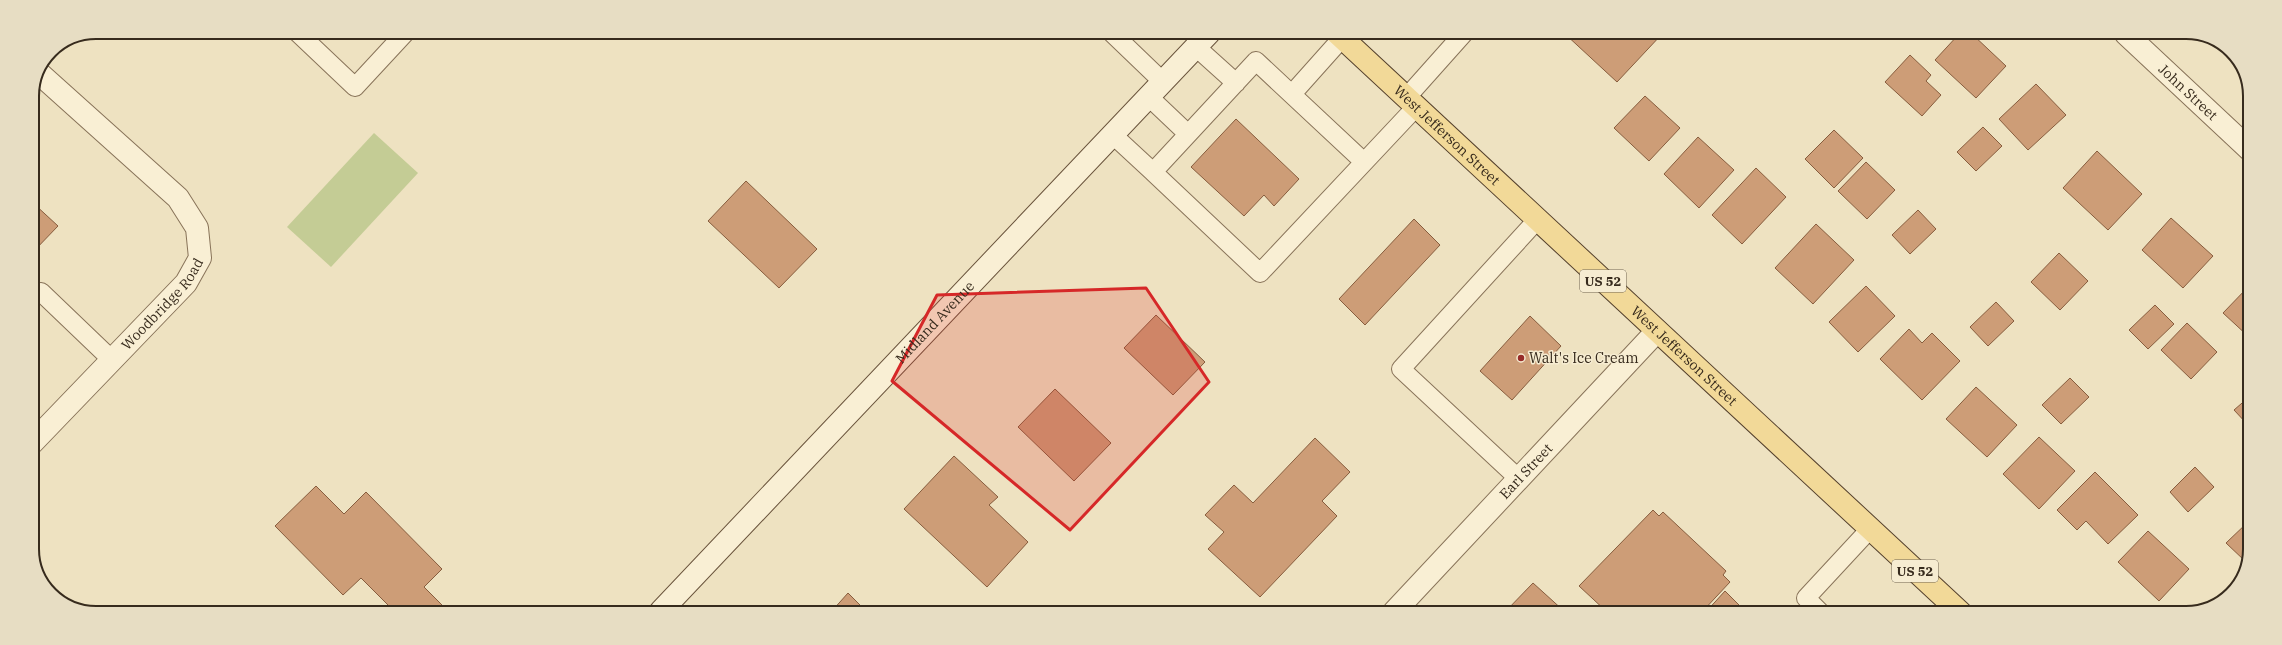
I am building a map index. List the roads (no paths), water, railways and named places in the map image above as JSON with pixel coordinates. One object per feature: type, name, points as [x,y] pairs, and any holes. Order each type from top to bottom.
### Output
[{"type":"main road","name":"West Jefferson Street","points":[[1343,39],[1953,606]]},
{"type":"street","name":"John Street","points":[[2131,39],[2243,143]]},
{"type":"street","name":"Midland Avenue","points":[[667,606],[1203,40]]},
{"type":"street","name":"Woodbridge Road","points":[[39,436],[186,283],[200,258],[197,228],[178,198],[43,75]]},
{"type":"street","name":"Earl Street","points":[[1400,606],[1657,331]]},
{"type":"lane","points":[[304,39],[355,87],[400,39]]},
{"type":"lane","points":[[1117,39],[1156,89],[1188,134]]},
{"type":"lane","points":[[1292,94],[1336,39]]},
{"type":"lane","points":[[1113,135],[1260,272],[1364,162],[1459,39]]},
{"type":"lane","points":[[1203,40],[1236,83]]},
{"type":"lane","points":[[1153,172],[1256,61],[1364,162]]},
{"type":"lane","points":[[1519,479],[1401,369],[1537,220]]},
{"type":"lane","points":[[41,292],[112,360]]},
{"type":"lane","points":[[1814,606],[1806,598],[1870,529]]},
{"type":"place","name":"Walt's Ice Cream","points":[[1521,358]]}]
